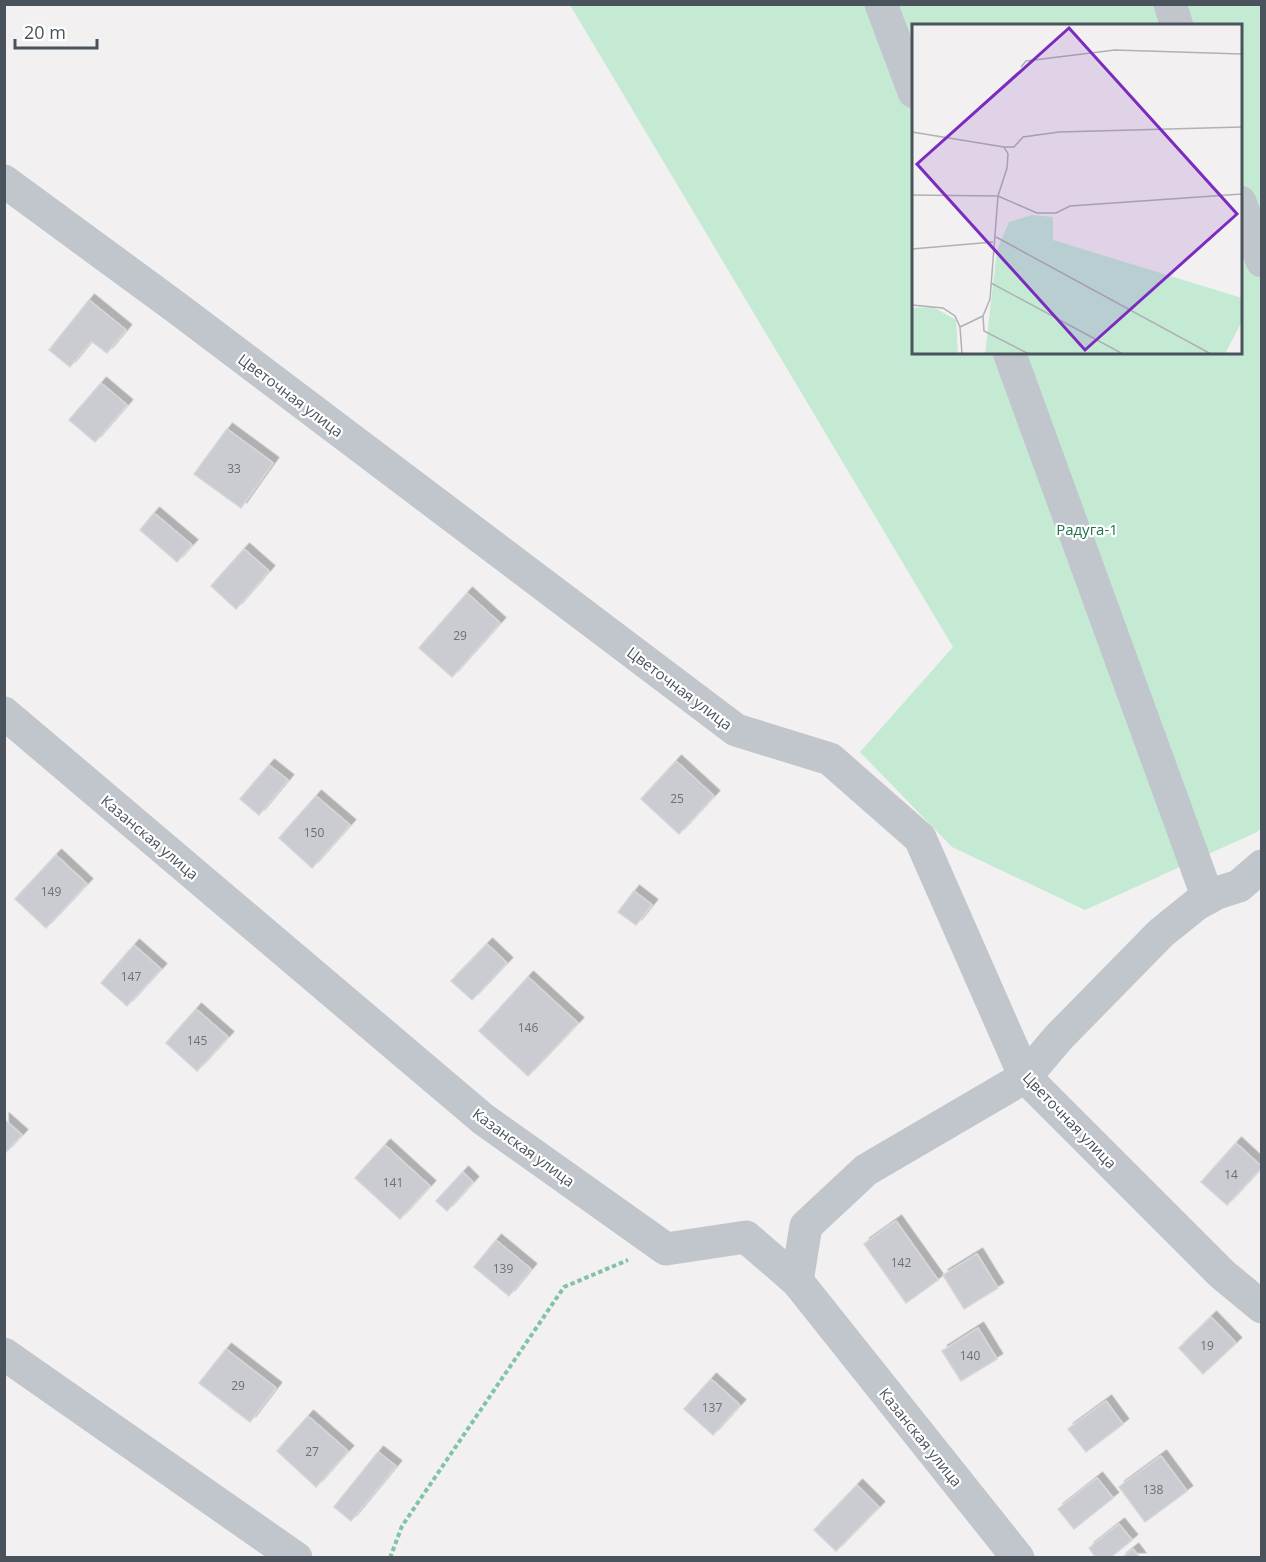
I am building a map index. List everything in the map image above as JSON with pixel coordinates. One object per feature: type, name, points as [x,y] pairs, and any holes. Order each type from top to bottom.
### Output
[{"type":"street","points":[[881,4],[912,87]]},
{"type":"street","points":[[1170,4],[1176,24]]},
{"type":"street","name":"Цветочная улица","points":[[4,181],[177,308],[736,730],[830,759],[920,838],[1024,1077],[1222,1274],[1262,1307]]},
{"type":"street","points":[[1242,207],[1262,261]]},
{"type":"street","points":[[1010,354],[1208,898]]},
{"type":"street","name":"Казанская улица","points":[[4,713],[483,1119],[666,1249],[746,1237],[797,1281],[1018,1557]]},
{"type":"street","points":[[797,1281],[806,1226],[866,1170],[1024,1077],[1135,957],[1170,925],[1208,898],[1254,884]]},
{"type":"street","points":[[4,1354],[296,1557]]},
{"type":"path","points":[[390,1557],[402,1526],[564,1287],[645,1252],[666,1249]]},
{"type":"green space","name":"Радуга-1","points":[[570,5],[1261,5],[1262,827],[1257,832],[1085,910],[952,847],[860,752],[953,647]]},
{"type":"building","points":[[89,300],[126,330],[107,353],[91,341],[70,367],[49,350]]},
{"type":"building","points":[[101,383],[127,405],[95,442],[69,420]]},
{"type":"building","points":[[227,429],[273,463],[241,508],[194,474]]},
{"type":"building","points":[[154,513],[192,545],[177,562],[140,530]]},
{"type":"building","points":[[244,549],[269,571],[236,609],[211,586]]},
{"type":"building","points":[[467,593],[500,623],[452,677],[419,648]]},
{"type":"building","points":[[676,761],[714,796],[679,834],[641,799]]},
{"type":"building","points":[[269,765],[288,780],[259,815],[240,799]]},
{"type":"building","points":[[316,796],[350,825],[312,868],[279,838]]},
{"type":"building","points":[[56,855],[87,884],[46,928],[15,899]]},
{"type":"building","points":[[634,891],[652,905],[636,925],[618,912]]},
{"type":"building","points":[[487,944],[507,963],[472,1000],[451,981]]},
{"type":"building","points":[[134,945],[161,969],[127,1006],[101,983]]},
{"type":"building","points":[[528,977],[578,1023],[528,1076],[479,1031]]},
{"type":"building","points":[[196,1009],[228,1037],[197,1071],[166,1043]]},
{"type":"building","points":[[4,1119],[22,1135],[6,1152],[4,1151]]},
{"type":"building","points":[[1236,1143],[1262,1167],[1227,1205],[1201,1182]]},
{"type":"building","points":[[385,1145],[430,1186],[400,1219],[355,1178]]},
{"type":"building","points":[[463,1172],[473,1182],[447,1211],[436,1201]]},
{"type":"building","points":[[896,1221],[938,1280],[906,1303],[864,1244]]},
{"type":"building","points":[[496,1240],[531,1269],[509,1296],[474,1267]]},
{"type":"building","points":[[977,1254],[998,1288],[964,1309],[943,1275]]},
{"type":"building","points":[[1211,1317],[1236,1343],[1203,1374],[1179,1348]]},
{"type":"building","points":[[978,1328],[997,1359],[961,1381],[942,1351]]},
{"type":"building","points":[[226,1349],[276,1388],[250,1422],[199,1383]]},
{"type":"building","points":[[711,1379],[740,1405],[713,1435],[684,1409]]},
{"type":"building","points":[[1106,1401],[1123,1424],[1086,1452],[1068,1429]]},
{"type":"building","points":[[308,1416],[348,1451],[316,1487],[277,1451]]},
{"type":"building","points":[[378,1452],[396,1466],[351,1521],[334,1507]]},
{"type":"building","points":[[1161,1456],[1187,1491],[1145,1522],[1119,1487]]},
{"type":"building","points":[[1097,1478],[1113,1498],[1074,1529],[1058,1509]]},
{"type":"building","points":[[857,1485],[879,1507],[836,1551],[814,1530]]},
{"type":"building","points":[[1119,1524],[1132,1540],[1110,1558],[1096,1558],[1089,1548]]},
{"type":"building","points":[[1133,1549],[1140,1558],[1122,1558]]}]
